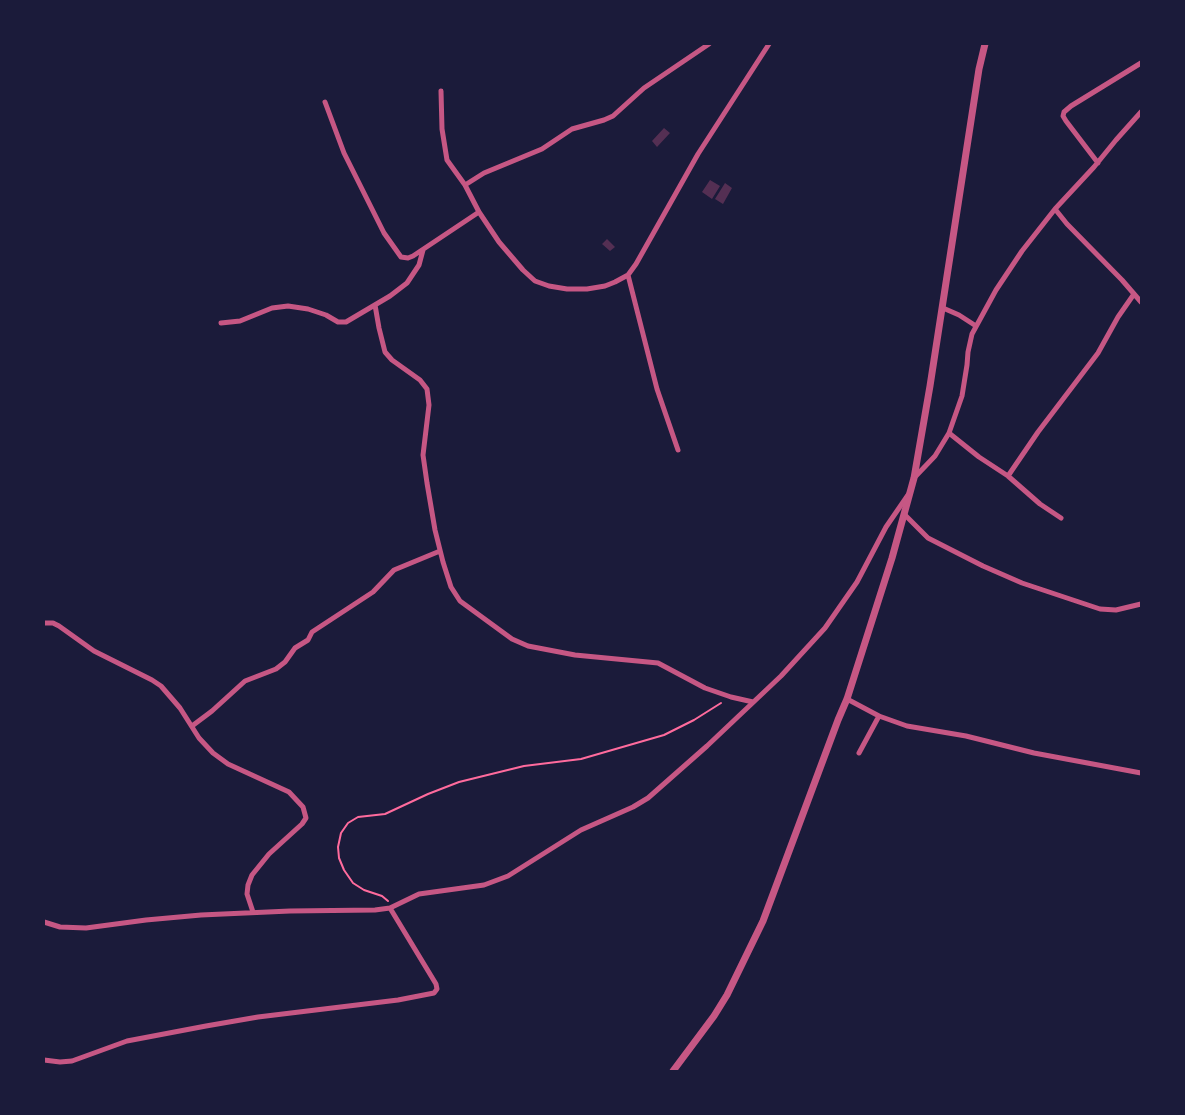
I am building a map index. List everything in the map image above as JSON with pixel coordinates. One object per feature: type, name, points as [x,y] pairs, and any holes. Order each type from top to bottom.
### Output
[{"type":"street","points":[[465,185],[484,173],[542,149],[572,129],[613,116],[644,88],[709,44]]},
{"type":"street","points":[[441,91],[445,156],[450,166],[465,185],[478,212],[499,242],[523,270],[542,284],[567,289],[588,289],[605,286],[628,275],[657,229],[698,154],[769,44]]},
{"type":"street","points":[[673,1071],[714,1016],[727,995],[763,921],[847,699],[904,514],[914,478],[943,308],[979,69],[985,44]]},
{"type":"street","points":[[1098,163],[1066,121],[1063,116],[1064,112],[1068,107],[1141,64]]},
{"type":"street","points":[[325,102],[344,153],[384,233],[394,248],[404,258],[411,257],[423,250],[478,212]]},
{"type":"street","points":[[914,478],[935,456],[949,433],[962,396],[972,334],[981,315],[1008,271],[1055,210],[1141,112]]},
{"type":"street","points":[[1055,210],[1141,302]]},
{"type":"street","points":[[221,323],[240,321],[272,308],[288,306],[308,309],[344,323],[396,292],[411,278],[421,260],[423,250]]},
{"type":"street","points":[[628,275],[657,389],[678,450]]},
{"type":"street","points":[[1008,476],[1038,432],[1098,353],[1118,317],[1134,294]]},
{"type":"street","points":[[375,305],[385,352],[392,360],[423,383],[428,393],[429,405],[423,455],[435,530],[450,583],[456,597],[512,639],[528,646],[575,656],[658,663],[705,688],[730,697],[753,702]]},
{"type":"street","points":[[943,308],[959,315],[976,326]]},
{"type":"street","points":[[949,433],[979,457],[1008,476],[1040,504],[1061,518]]},
{"type":"street","points":[[44,922],[60,927],[86,928],[146,920],[253,912],[390,908],[419,894],[484,885],[508,876],[582,830],[633,807],[648,798],[781,676],[825,628],[857,582],[886,527],[910,493]]},
{"type":"street","points":[[904,514],[928,538],[983,566],[1022,583],[1100,609],[1116,610],[1141,604]]},
{"type":"street","points":[[192,726],[245,682],[276,670],[297,647],[308,640],[312,632],[373,592],[394,570],[440,551]]},
{"type":"street","points":[[44,622],[59,626],[94,651],[157,683],[171,696],[206,746],[220,759],[289,792],[298,800],[305,811],[306,818],[302,824],[269,854],[252,875],[247,894],[253,912]]},
{"type":"street","points":[[847,699],[879,716],[908,726],[966,736],[1034,753],[1141,773]]},
{"type":"street","points":[[859,753],[879,716]]},
{"type":"street","points":[[44,1060],[72,1061],[121,1042],[275,1015],[405,999],[434,993],[436,984],[390,908]]},
{"type":"path","points":[[390,908],[387,899],[364,890],[353,883],[344,870],[339,858],[338,847],[341,833],[348,823],[358,817],[385,814],[459,782],[541,763],[581,759],[664,735],[694,720],[730,697]]},
{"type":"building","points":[[664,128],[670,133],[657,147],[652,141]]},
{"type":"building","points":[[710,180],[720,186],[712,199],[702,192]]},
{"type":"building","points":[[725,183],[732,188],[723,204],[715,199]]},
{"type":"building","points":[[607,239],[615,247],[610,251],[602,244]]}]
